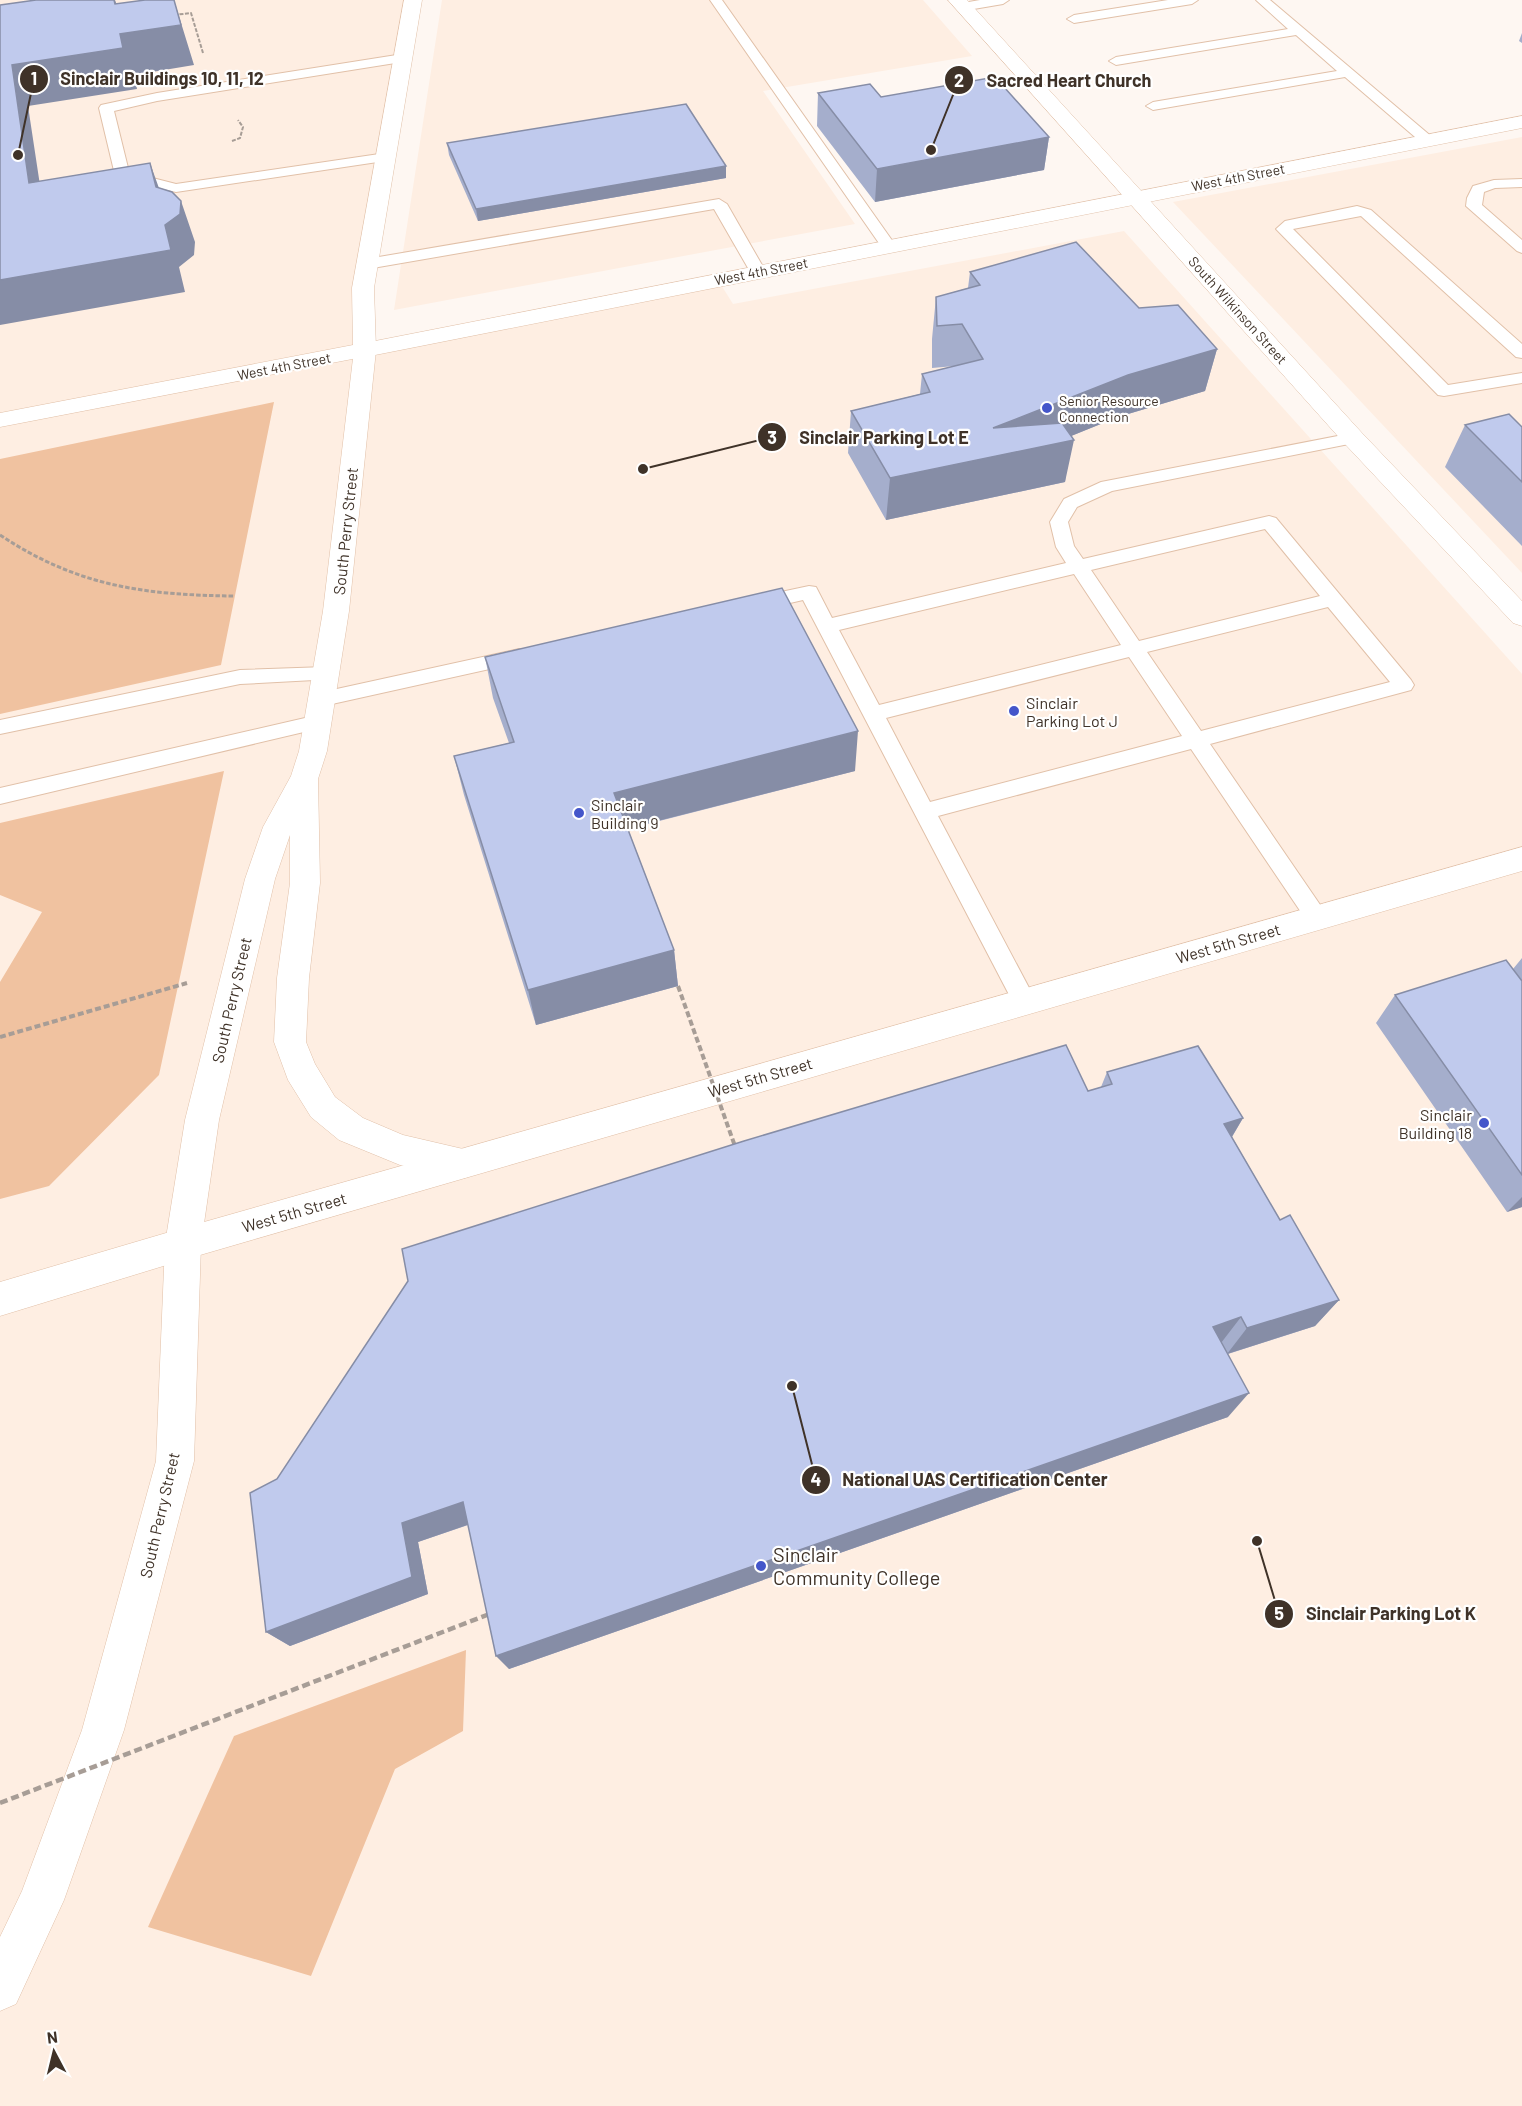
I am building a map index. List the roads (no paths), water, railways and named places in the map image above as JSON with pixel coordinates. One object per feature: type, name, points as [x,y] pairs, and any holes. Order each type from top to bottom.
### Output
[{"type":"main road","name":"South Perry Street","points":[[0,1988],[40,1900],[103,1730],[175,1461],[183,1244],[202,1120],[260,879],[278,827],[305,776],[322,699],[336,612],[365,350],[363,288],[413,0]]},
{"type":"main road","name":"South Wilkinson Street","points":[[959,3],[1353,438],[1522,617]]},
{"type":"main road","name":"West 4th Street","points":[[0,420],[1522,122]]},
{"type":"main road","points":[[305,776],[305,883],[293,978],[290,1042],[300,1070],[323,1107],[351,1130],[400,1150],[464,1163]]},
{"type":"main road","name":"West 5th Street","points":[[0,1299],[1024,1000],[1522,859]]},
{"type":"lane","points":[[716,0],[888,246]]},
{"type":"lane","points":[[959,3],[1004,0]]},
{"type":"lane","points":[[1074,19],[1192,0]]},
{"type":"lane","points":[[1262,0],[1427,140]]},
{"type":"lane","points":[[1116,61],[1298,31]]},
{"type":"lane","points":[[386,157],[176,188],[122,175],[106,108],[213,88],[403,58]]},
{"type":"lane","points":[[1153,106],[1347,73]]},
{"type":"lane","points":[[1522,183],[1494,184],[1478,189],[1474,198],[1474,206],[1522,248]]},
{"type":"lane","points":[[367,264],[719,204],[758,272]]},
{"type":"lane","points":[[1522,353],[1366,213],[1357,211],[1290,224],[1284,229],[1444,391],[1522,378]]},
{"type":"lane","points":[[1317,918],[1078,567],[1065,547],[1059,522],[1070,503],[1107,486],[1353,438]]},
{"type":"lane","points":[[827,626],[1269,522],[1404,685],[924,812]]},
{"type":"lane","points":[[731,610],[810,592],[1024,1000]]},
{"type":"lane","points":[[873,714],[1333,599]]},
{"type":"lane","points":[[0,796],[322,699],[534,653]]},
{"type":"lane","points":[[0,727],[240,677],[322,699]]},
{"type":"place","name":"Sacred Heart Church","points":[[931,150]]},
{"type":"place","name":"Sinclair Buildings 10, 11, 12","points":[[18,155]]},
{"type":"place","name":"Senior Resource Connection","points":[[1047,408]]},
{"type":"place","name":"Sinclair Parking Lot E","points":[[643,469]]},
{"type":"place","name":"Sinclair Parking Lot J","points":[[1014,711]]},
{"type":"place","name":"Sinclair Building 9","points":[[579,813]]},
{"type":"place","name":"Sinclair Building 18","points":[[1484,1123]]},
{"type":"place","name":"National UAS Certification Center","points":[[792,1386]]},
{"type":"place","name":"Sinclair Parking Lot K","points":[[1257,1541]]},
{"type":"place","name":"Sinclair Community College","points":[[761,1566]]}]
